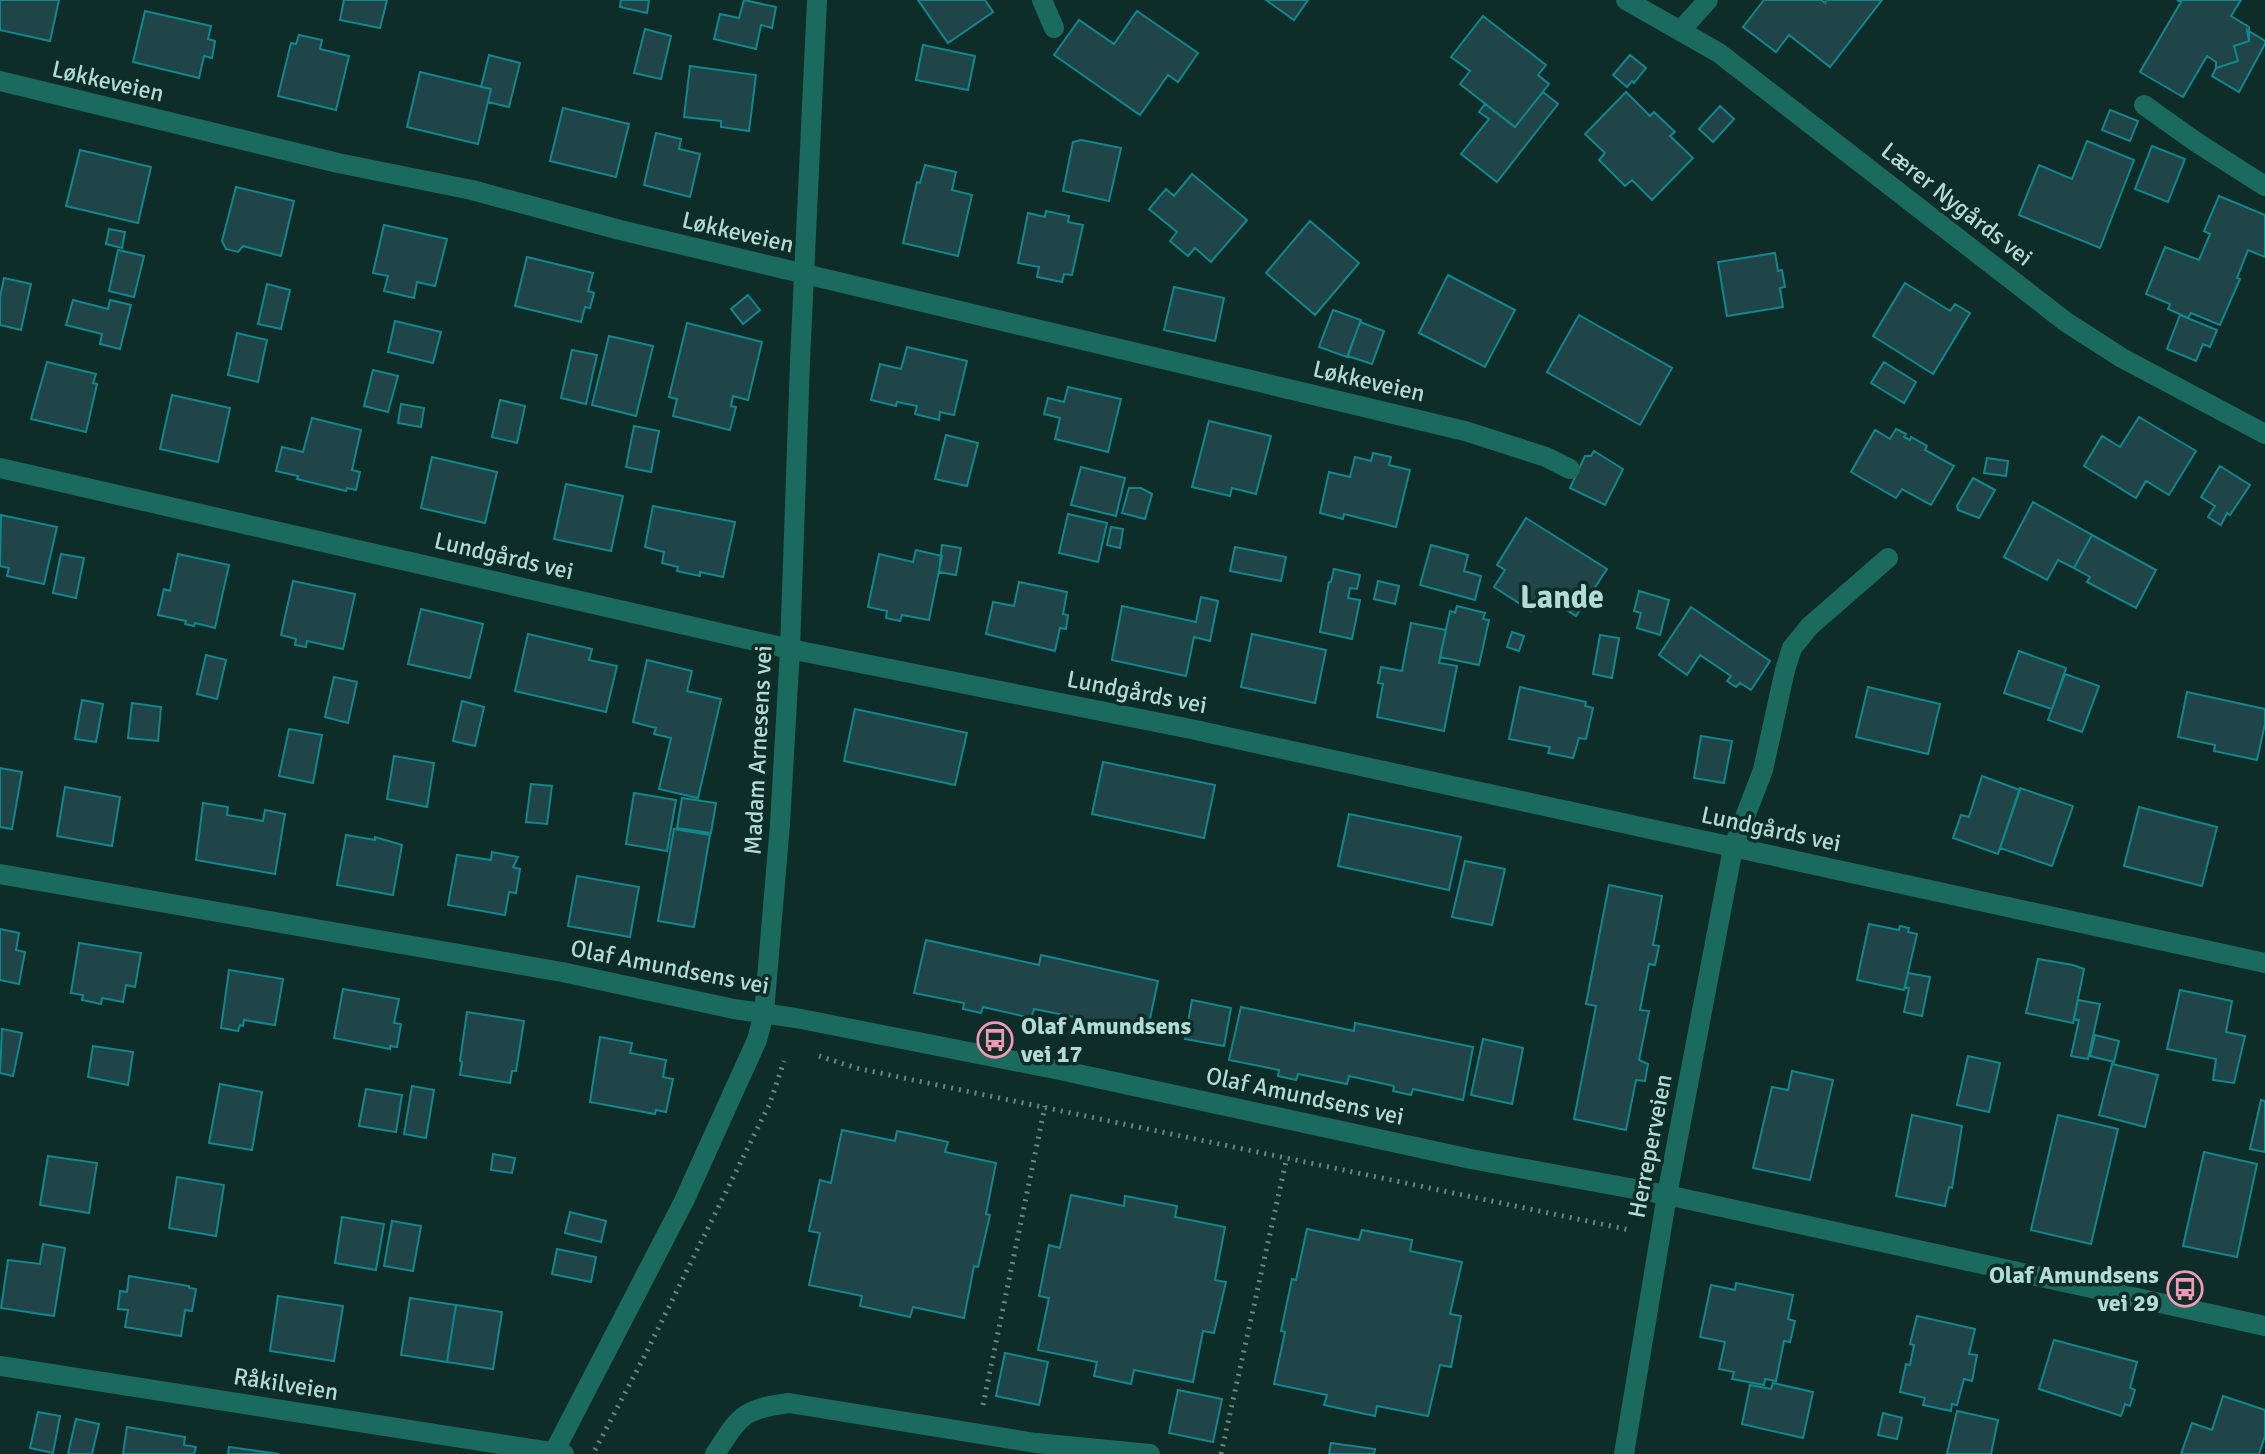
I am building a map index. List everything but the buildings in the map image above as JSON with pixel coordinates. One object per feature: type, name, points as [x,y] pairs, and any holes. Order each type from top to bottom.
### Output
[{"type":"street","name":"Madam Arnesens vei","points":[[557,1453],[684,1201],[757,1040],[764,1013],[774,916],[790,649],[817,0]]},
{"type":"street","points":[[1042,0],[1054,28]]},
{"type":"street","name":"Lærer Nygårds vei","points":[[1626,0],[1719,53],[2066,322],[2122,358],[2265,434]]},
{"type":"street","points":[[1681,30],[1708,0]]},
{"type":"street","name":"Løkkeveien","points":[[0,81],[338,163],[472,190],[620,230],[1465,431],[1546,457],[1570,469]]},
{"type":"street","points":[[2144,105],[2265,186]]},
{"type":"street","name":"Lundgårds vei","points":[[0,468],[790,649],[1191,729],[2265,963]]},
{"type":"street","name":"Herreperveien","points":[[1624,1454],[1667,1195],[1733,848],[1763,770],[1792,648],[1810,626],[1888,558]]},
{"type":"street","name":"Olaf Amundsens vei","points":[[0,874],[547,969],[734,1009],[1055,1069],[1471,1159],[1667,1195],[2265,1326]]},
{"type":"street","name":"Råkilveien","points":[[0,1366],[557,1453]]},
{"type":"street","points":[[715,1454],[738,1420],[757,1407],[789,1403],[1036,1443],[1150,1454]]},
{"type":"path","points":[[978,1433],[1045,1106]]},
{"type":"path","points":[[1221,1454],[1287,1157]]},
{"type":"place","name":"Olaf Amundsens vei 17","points":[[995,1040]]},
{"type":"place","name":"Olaf Amundsens vei 29","points":[[2185,1289]]},
{"type":"district","name":"Lande","points":[[1562,597]]}]
